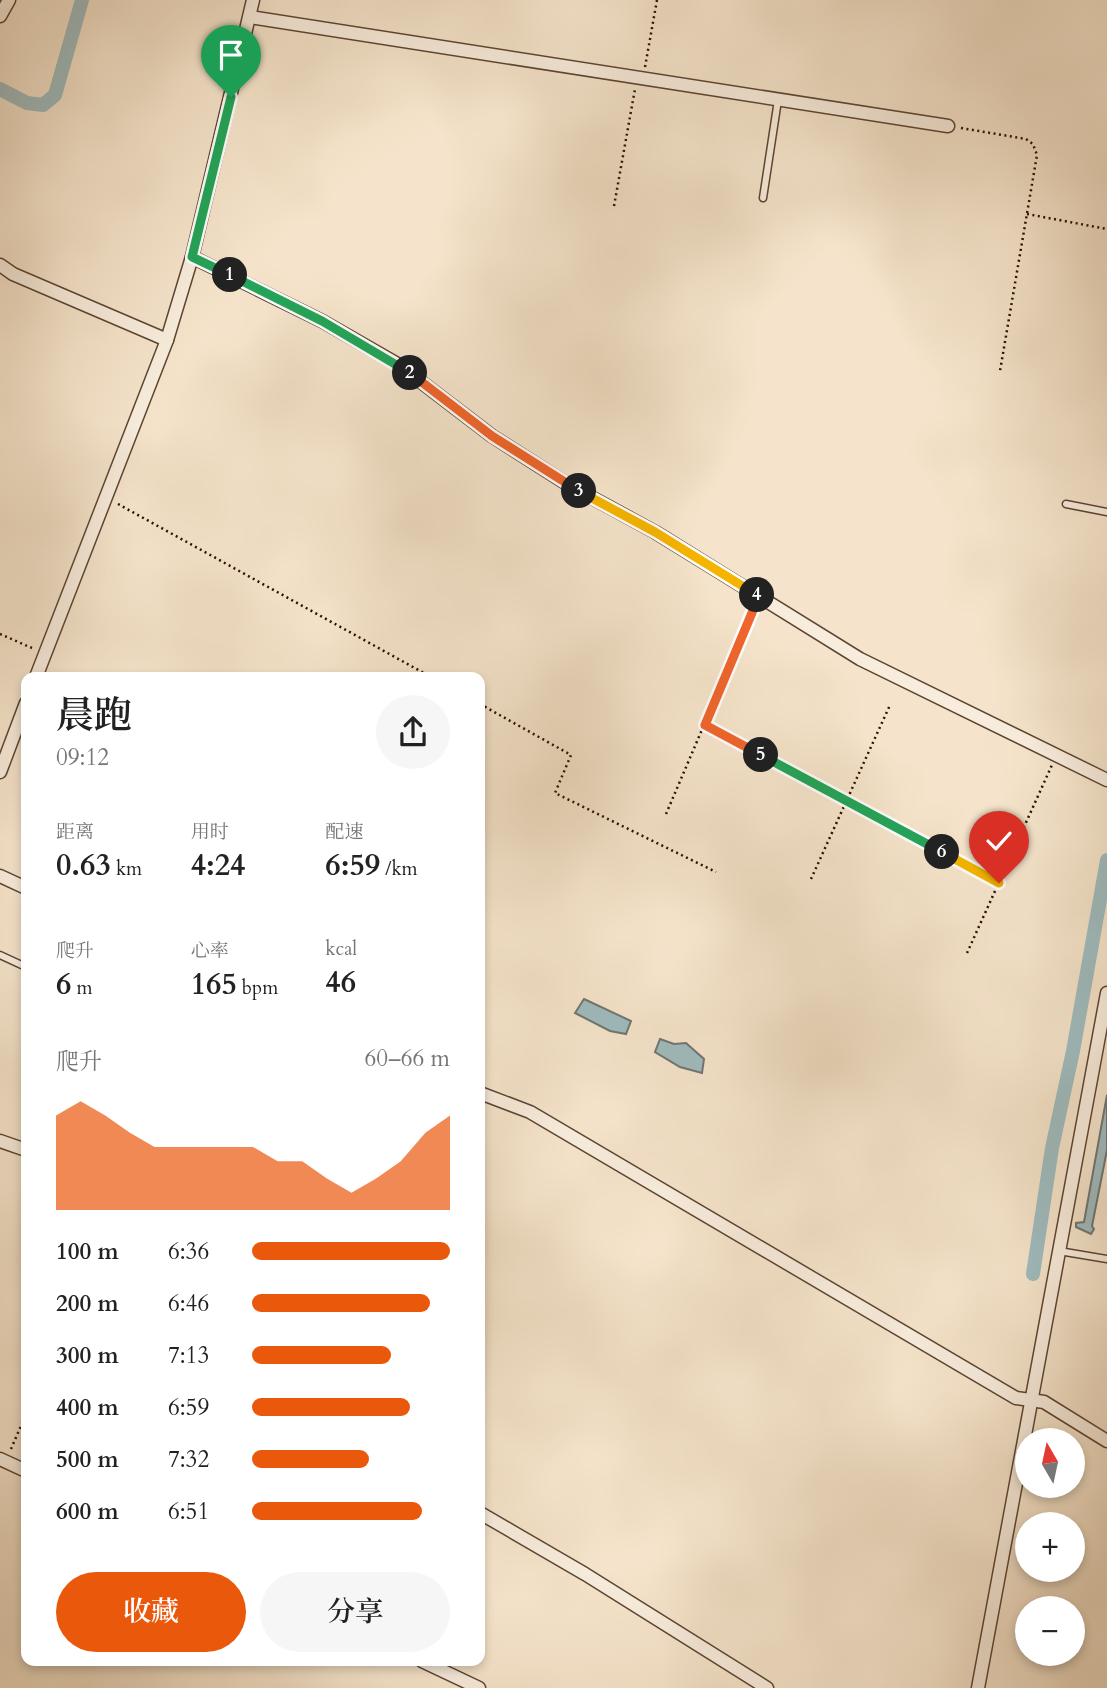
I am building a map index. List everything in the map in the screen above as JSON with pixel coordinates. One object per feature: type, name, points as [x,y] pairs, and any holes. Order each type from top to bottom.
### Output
[{"type":"street","points":[[0,16],[9,0]]},
{"type":"street","points":[[38,672],[167,340],[192,257],[253,0]]},
{"type":"street","points":[[250,17],[948,126]]},
{"type":"street","points":[[192,257],[322,321],[399,365],[492,436],[566,484],[655,532],[860,659],[1107,780]]},
{"type":"street","points":[[0,265],[13,274],[167,340]]},
{"type":"street","points":[[0,772],[21,716]]},
{"type":"street","points":[[0,876],[21,886]]},
{"type":"street","points":[[978,1688],[1107,993]]},
{"type":"street","points":[[485,1095],[530,1112],[1016,1398],[1044,1402],[1107,1441]]},
{"type":"street","points":[[0,1141],[21,1148]]},
{"type":"street","points":[[3,1460],[21,1469]]},
{"type":"street","points":[[485,1516],[585,1574],[767,1688]]},
{"type":"street","points":[[433,1666],[479,1688]]},
{"type":"lane","points":[[763,198],[778,100]]},
{"type":"lane","points":[[1066,504],[1107,512]]},
{"type":"lane","points":[[0,955],[21,965]]},
{"type":"lane","points":[[1059,1251],[1107,1259]]},
{"type":"path","points":[[614,206],[635,86],[644,70],[657,0]]},
{"type":"path","points":[[948,126],[1026,139],[1033,144],[1037,155],[1000,371]]},
{"type":"path","points":[[1027,214],[1107,229]]},
{"type":"path","points":[[105,497],[422,672]]},
{"type":"path","points":[[666,814],[759,596]]},
{"type":"path","points":[[0,634],[45,654]]},
{"type":"path","points":[[811,879],[890,705]]},
{"type":"path","points":[[485,707],[571,755],[555,793],[716,872]]},
{"type":"path","points":[[705,725],[999,883]]},
{"type":"path","points":[[967,953],[1057,755]]},
{"type":"path","points":[[3,1460],[21,1424]]},
{"type":"water","points":[[584,999],[631,1021],[626,1034],[610,1031],[575,1013]]},
{"type":"water","points":[[660,1039],[674,1044],[686,1043],[704,1059],[702,1073],[680,1067],[655,1052]]},
{"type":"water","points":[[1107,1095],[1107,1150],[1091,1234],[1076,1227],[1076,1223],[1084,1222]]},
{"type":"waterway","points":[[0,89],[27,103],[43,105],[55,95],[82,0]]},
{"type":"waterway","points":[[1033,1274],[1052,1148],[1073,1051],[1107,860]]},
{"type":"route","points":[[231,97],[192,257],[322,321],[399,365],[492,436],[566,484],[655,532],[759,596],[705,725],[999,883]]}]
